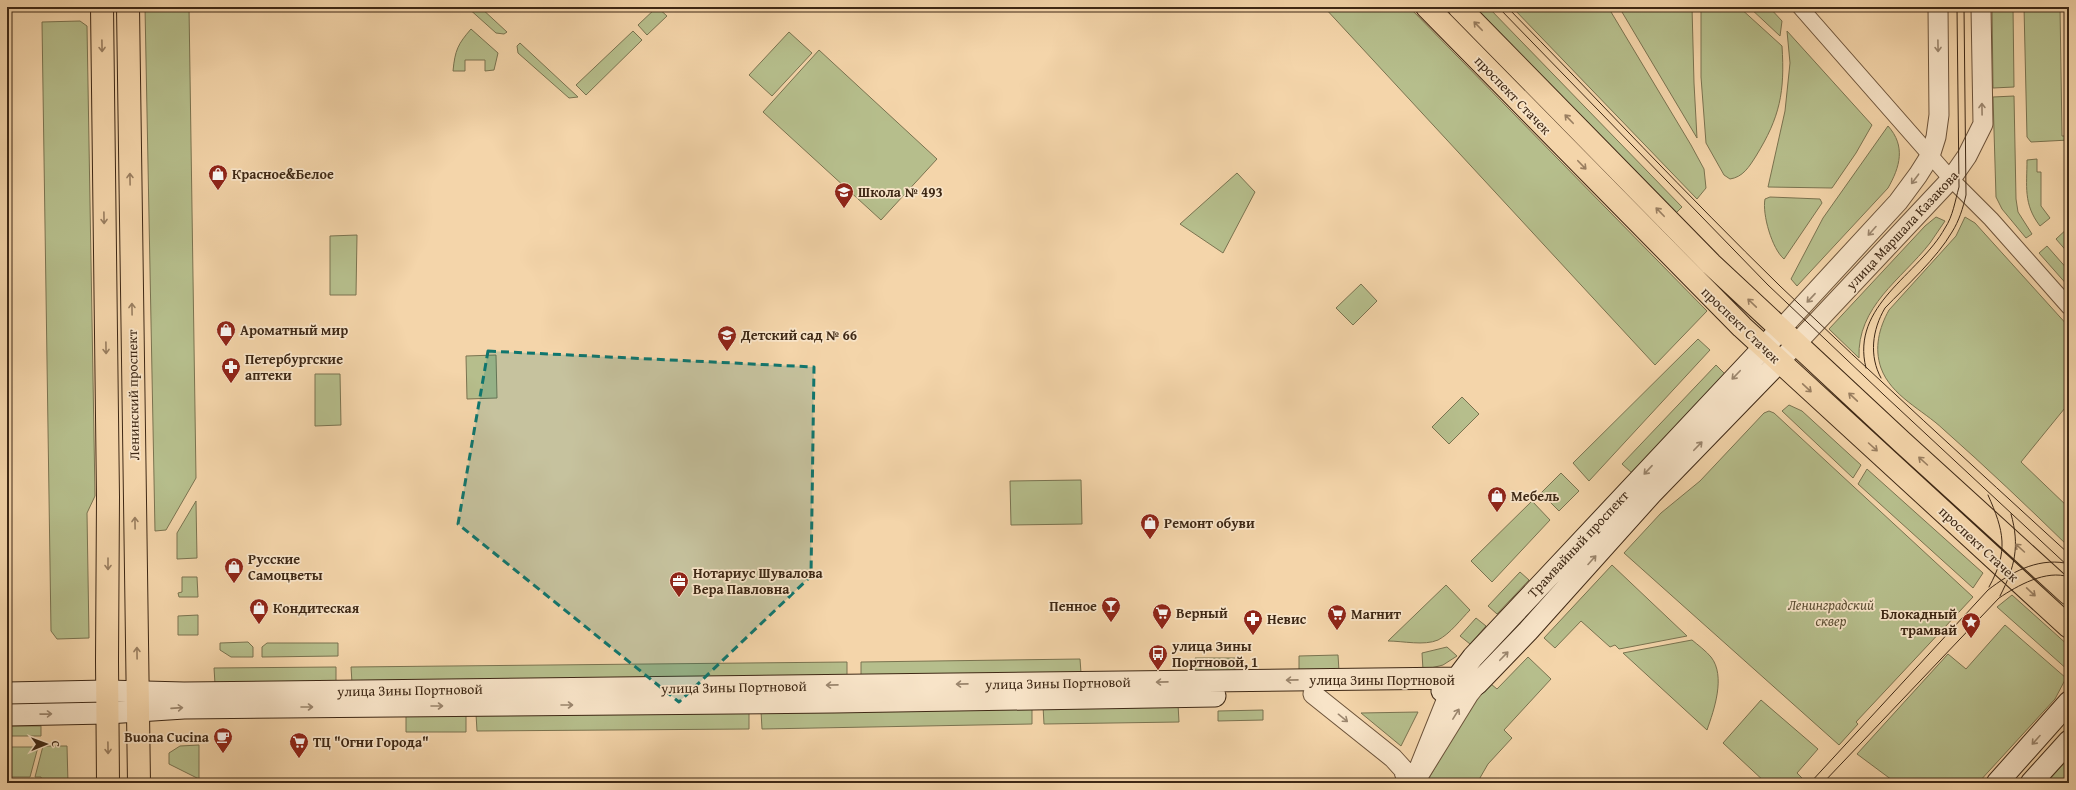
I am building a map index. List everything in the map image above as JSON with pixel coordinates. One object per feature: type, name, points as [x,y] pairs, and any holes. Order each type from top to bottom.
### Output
[{"type":"main road","name":"Ленинский проспект","points":[[102,7],[108,497],[108,783]]},
{"type":"main road","name":"Ленинский проспект","points":[[128,7],[139,783]]},
{"type":"main road","name":"проспект Стачек","points":[[1428,7],[1676,261],[1771,354],[2069,627]]},
{"type":"main road","name":"проспект Стачек","points":[[1459,7],[1711,264],[1780,330],[2069,594]]},
{"type":"main road","name":"Трамвайный проспект","points":[[1477,684],[1528,631],[1652,494],[1771,354],[1780,330]]},
{"type":"main road","name":"Трамвайный проспект","points":[[1453,684],[1473,657],[1771,354]]},
{"type":"main road","name":"улица Зины Портновой","points":[[7,693],[107,691],[138,701],[184,708],[834,702],[1312,694],[1453,684]]},
{"type":"main road","name":"улица Зины Портновой","points":[[7,715],[108,713],[138,701],[184,693],[1477,684]]},
{"type":"main road","points":[[1997,783],[2069,702]]},
{"type":"main road","points":[[2031,783],[2069,741]]},
{"type":"street","points":[[1800,7],[1930,156],[1991,220],[2069,307]]},
{"type":"street","name":"улица Маршала Казакова","points":[[1780,330],[1898,202],[1930,156],[1936,137],[1939,115],[1938,7]]},
{"type":"street","name":"улица Маршала Казакова","points":[[1796,344],[1951,179],[1967,156],[1983,124],[1981,7]]},
{"type":"street","name":"Трамвайный проспект","points":[[1771,354],[1796,344]]},
{"type":"street","name":"Трамвайный проспект","points":[[1413,783],[1453,684]]},
{"type":"street","name":"Трамвайный проспект","points":[[1413,783],[1468,694],[1477,684]]},
{"type":"street","points":[[1312,694],[1393,758],[1403,770],[1408,783]]},
{"type":"highlighted area","points":[[488,351],[814,367],[811,576],[679,702],[458,524]]},
{"type":"green space","points":[[145,7],[189,7],[196,478],[166,530],[155,531]]},
{"type":"green space","points":[[467,7],[480,7],[507,32],[504,34],[496,33]]},
{"type":"green space","points":[[657,7],[667,16],[647,35],[638,25]]},
{"type":"green space","points":[[1324,7],[1409,7],[1707,311],[1655,365]]},
{"type":"green space","points":[[1474,7],[1488,7],[1682,207],[1676,213]]},
{"type":"green space","points":[[1512,7],[1608,7],[1704,169],[1706,188],[1697,199]]},
{"type":"green space","points":[[1619,7],[1692,7],[1697,138]]},
{"type":"green space","points":[[1701,7],[1739,7],[1782,46],[1783,77],[1779,104],[1771,129],[1751,164],[1742,174],[1730,179],[1724,175],[1706,143],[1701,77]]},
{"type":"green space","points":[[1749,7],[1769,7],[1782,21],[1780,36]]},
{"type":"green space","points":[[1992,7],[2013,7],[2014,87],[1993,88]]},
{"type":"green space","points":[[2024,7],[2060,7],[2062,136],[2069,136],[2069,140],[2031,142],[2027,137]]},
{"type":"green space","points":[[80,21],[87,26],[95,496],[87,513],[89,638],[57,639],[51,631],[42,22]]},
{"type":"green space","points":[[471,29],[498,53],[494,70],[485,71],[485,60],[465,60],[465,71],[453,71],[458,48]]},
{"type":"green space","points":[[633,31],[642,40],[586,95],[576,85]]},
{"type":"green space","points":[[1787,31],[1872,125],[1856,153],[1832,188],[1768,187],[1785,111],[1790,63]]},
{"type":"green space","points":[[789,32],[812,53],[772,96],[749,75]]},
{"type":"green space","points":[[520,43],[578,97],[569,98],[518,53],[517,46]]},
{"type":"green space","points":[[819,50],[937,159],[881,220],[763,112]]},
{"type":"green space","points":[[2014,96],[2016,199],[2018,212],[2032,234],[2026,238],[2002,209],[1996,197],[1993,97]]},
{"type":"green space","points":[[1888,126],[1897,141],[1899,157],[1896,172],[1888,188],[1797,286],[1791,279],[1823,218]]},
{"type":"green space","points":[[2037,159],[2037,172],[2041,172],[2041,206],[2050,218],[2040,226],[2031,210],[2027,194],[2027,160]]},
{"type":"green space","points":[[1237,173],[1255,192],[1223,253],[1180,224]]},
{"type":"green space","points":[[1770,197],[1820,199],[1822,203],[1784,259],[1776,248],[1769,231],[1764,205],[1765,199]]},
{"type":"green space","points":[[1936,217],[1945,221],[1930,243],[1883,295],[1865,323],[1860,340],[1859,358],[1829,329],[1925,226]]},
{"type":"green space","points":[[1965,217],[1975,223],[2069,327],[2069,403],[2021,462],[2069,508],[2069,547],[1959,443],[1900,395],[1892,387],[1881,368],[1878,353],[1879,338],[1880,331],[1889,310],[1956,236]]},
{"type":"green space","points":[[2069,227],[2069,254],[2056,239]]},
{"type":"green space","points":[[357,235],[356,295],[330,295],[330,236]]},
{"type":"green space","points":[[2047,246],[2069,271],[2069,287],[2039,253]]},
{"type":"green space","points":[[1361,284],[1377,301],[1353,325],[1336,308]]},
{"type":"green space","points":[[1698,339],[1710,350],[1589,481],[1573,463]]},
{"type":"green space","points":[[496,355],[497,398],[467,399],[466,356]]},
{"type":"green space","points":[[1716,365],[1725,374],[1632,473],[1622,464]]},
{"type":"green space","points":[[315,374],[340,374],[341,425],[315,426]]},
{"type":"green space","points":[[1462,397],[1479,414],[1449,444],[1432,427]]},
{"type":"green space","points":[[1789,405],[1802,411],[1861,465],[1853,478],[1782,411]]},
{"type":"green space","name":"Ленинградский сквер","points":[[1769,411],[1774,413],[1973,597],[1856,722],[1858,724],[1839,745],[1624,553],[1661,513],[1700,481],[1764,413]]},
{"type":"green space","points":[[1867,469],[1983,573],[1973,588],[1858,484]]},
{"type":"green space","points":[[1561,473],[1579,491],[1559,511],[1541,493]]},
{"type":"green space","points":[[1081,480],[1082,524],[1011,525],[1010,481]]},
{"type":"green space","points":[[196,501],[197,558],[177,559],[177,533]]},
{"type":"green space","points":[[1532,501],[1550,520],[1492,582],[1471,561]]},
{"type":"green space","points":[[1612,565],[1687,636],[1619,649],[1615,645],[1610,647],[1581,621],[1555,648],[1544,638]]},
{"type":"green space","points":[[1520,572],[1529,580],[1497,614],[1488,606]]},
{"type":"green space","points":[[182,577],[197,577],[198,597],[179,597],[178,593],[182,592]]},
{"type":"green space","points":[[1446,585],[1470,610],[1451,630],[1438,640],[1432,642],[1420,643],[1388,641]]},
{"type":"green space","points":[[2012,595],[2069,646],[2069,671],[1997,607]]},
{"type":"green space","points":[[198,615],[198,635],[178,635],[178,616]]},
{"type":"green space","points":[[1476,618],[1486,626],[1470,644],[1460,636]]},
{"type":"green space","points":[[2005,625],[2066,678],[2055,699],[1978,783],[1896,783],[1857,754],[1948,654],[1966,669]]},
{"type":"green space","points":[[1692,640],[1711,657],[1718,674],[1717,693],[1713,713],[1707,730],[1623,653]]},
{"type":"green space","points":[[248,642],[253,647],[253,657],[231,657],[220,650],[220,643]]},
{"type":"green space","points":[[267,643],[338,643],[338,656],[262,657],[262,647]]},
{"type":"green space","points":[[1447,647],[1457,656],[1443,665],[1423,670],[1422,653]]},
{"type":"green space","points":[[1338,655],[1339,671],[1299,672],[1299,656]]},
{"type":"green space","points":[[1528,657],[1551,679],[1504,730],[1512,738],[1488,764],[1477,783],[1426,783],[1476,700],[1491,684],[1497,689]]},
{"type":"green space","points":[[1195,658],[1235,658],[1235,672],[1195,672]]},
{"type":"green space","points":[[1080,659],[1081,673],[861,677],[861,662]]},
{"type":"green space","points":[[847,662],[847,677],[352,683],[351,667]]},
{"type":"green space","points":[[336,667],[336,682],[215,684],[214,668]]},
{"type":"green space","points":[[1761,700],[1818,749],[1797,773],[1805,781],[1803,783],[1766,783],[1723,743]]},
{"type":"green space","points":[[1178,704],[1179,722],[1044,724],[1043,706]]},
{"type":"green space","points":[[1032,707],[1032,724],[762,729],[761,711]]},
{"type":"green space","points":[[1263,710],[1263,720],[1218,721],[1218,711]]},
{"type":"green space","points":[[749,711],[749,729],[477,731],[476,714]]},
{"type":"green space","points":[[1418,712],[1401,746],[1361,713]]},
{"type":"green space","points":[[466,713],[466,732],[406,732],[406,714]]},
{"type":"green space","points":[[7,726],[41,726],[41,736],[7,736]]},
{"type":"green space","points":[[199,745],[199,779],[169,764],[169,753],[180,746]]},
{"type":"green space","points":[[43,746],[67,746],[68,783],[42,783],[41,777],[35,777]]},
{"type":"green space","points":[[7,747],[38,747],[30,777],[7,777]]},
{"type":"green space","points":[[2069,758],[2069,783],[2046,783]]},
{"type":"tram line","points":[[1498,7],[1768,285],[2069,567]]},
{"type":"tram line","points":[[1507,7],[1745,252],[1888,387],[2069,554]]},
{"type":"tram line","points":[[1866,368],[1864,346],[1868,326],[1877,308],[1933,245],[1945,228],[1952,213],[1959,187],[1957,7]]},
{"type":"tram line","points":[[1881,378],[1877,370],[1874,352],[1875,334],[1881,316],[1885,308],[1921,272],[1946,242],[1959,219],[1966,195],[1964,7]]},
{"type":"tram line","points":[[1988,495],[1998,520],[2002,541],[2000,562],[1989,587]]},
{"type":"tram line","points":[[2000,596],[2009,575],[2014,556],[2015,536],[2011,514]]},
{"type":"tram line","points":[[1810,783],[1988,590],[2005,578],[2024,568],[2044,563],[2065,563]]},
{"type":"tram line","points":[[1823,783],[1999,598],[2023,584],[2041,577],[2051,575],[2069,577]]},
{"type":"place","name":"Красное&Белое","points":[[218,191]]},
{"type":"place","name":"Школа № 493","points":[[844,209]]},
{"type":"place","name":"Ароматный мир","points":[[226,347]]},
{"type":"place","name":"Детский сад № 66","points":[[727,352]]},
{"type":"place","name":"Петербургские аптеки","points":[[231,384]]},
{"type":"place","name":"Мебель","points":[[1497,513]]},
{"type":"place","name":"Ремонт обуви","points":[[1150,540]]},
{"type":"place","name":"Русские Самоцветы","points":[[234,584]]},
{"type":"place","name":"Нотариус Шувалова Вера Павловна","points":[[679,598]]},
{"type":"place","name":"Пенное","points":[[1111,623]]},
{"type":"place","name":"Кондитеская","points":[[259,625]]},
{"type":"place","name":"Верный","points":[[1162,630]]},
{"type":"place","name":"Магнит","points":[[1337,631]]},
{"type":"place","name":"Невис","points":[[1253,636]]},
{"type":"place","name":"Блокадный трамвай","points":[[1971,639]]},
{"type":"place","name":"улица Зины Портновой, 1","points":[[1158,671]]},
{"type":"place","name":"Buona Cucina","points":[[223,754]]},
{"type":"place","name":"ТЦ \"Огни Города\"","points":[[299,759]]}]
